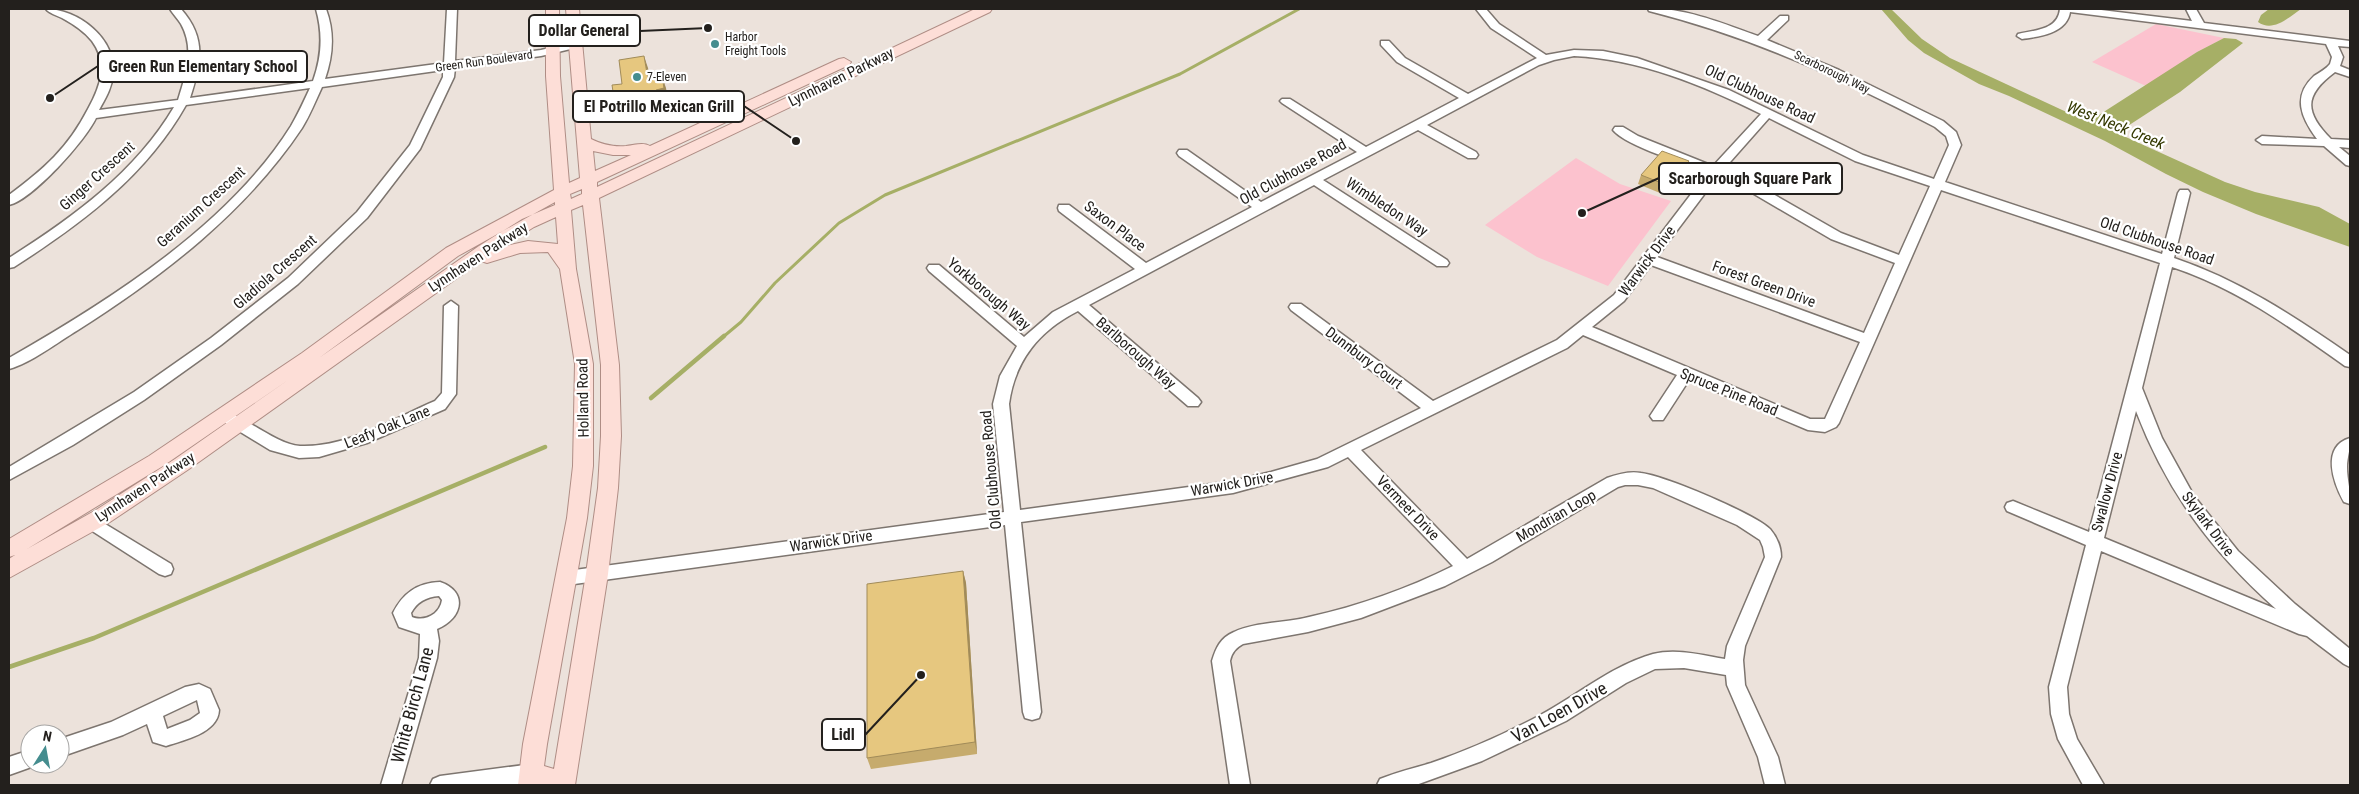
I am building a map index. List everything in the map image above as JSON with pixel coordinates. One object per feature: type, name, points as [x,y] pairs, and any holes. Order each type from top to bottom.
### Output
[{"type":"main road","name":"Holland Road","points":[[531,779],[549,666],[568,578],[583,466],[585,415],[584,364],[568,269],[553,76],[552,9]]},
{"type":"main road","name":"Holland Road","points":[[563,785],[597,574],[608,488],[610,436],[610,365],[584,141],[572,9]]},
{"type":"main road","name":"Lynnhaven Parkway","points":[[590,188],[669,143],[955,9]]},
{"type":"main road","name":"Lynnhaven Parkway","points":[[9,569],[92,522],[232,419],[452,252],[985,9]]},
{"type":"main road","points":[[584,141],[601,150],[619,151],[669,143]]},
{"type":"main road","name":"Lynnhaven Parkway","points":[[9,549],[232,419],[563,200]]},
{"type":"main road","points":[[452,273],[509,250],[539,244],[554,248],[568,269]]},
{"type":"main road","points":[[531,779],[544,777],[554,785]]},
{"type":"street","points":[[9,201],[61,158],[86,127],[105,88],[107,74],[103,50],[94,35],[80,23],[51,9]]},
{"type":"street","name":"Ginger Crescent","points":[[9,264],[84,212],[127,175],[162,135],[185,98],[194,63],[194,38],[188,25],[175,9]]},
{"type":"street","name":"Geranium Crescent","points":[[9,364],[60,334],[140,281],[207,228],[267,169],[308,110],[320,79],[326,53],[327,37],[321,9]]},
{"type":"street","name":"Gladiola Crescent","points":[[9,474],[94,424],[189,363],[318,259],[372,203],[408,157],[434,114],[444,92],[452,61],[455,37],[452,9]]},
{"type":"street","points":[[1481,9],[1495,26],[1545,59]]},
{"type":"street","name":"Scarborough Way","points":[[1653,9],[1698,20],[1760,40],[1800,56],[1947,130],[1952,135],[1955,146],[1937,185]]},
{"type":"street","points":[[2022,36],[2043,31],[2060,23],[2065,9]]},
{"type":"street","points":[[2069,9],[2350,44]]},
{"type":"street","points":[[2191,9],[2200,26]]},
{"type":"street","points":[[1760,40],[1784,18]]},
{"type":"street","points":[[2329,41],[2337,55],[2338,61],[2334,68],[2312,85],[2305,99],[2308,117],[2314,128],[2327,143],[2350,162]]},
{"type":"street","points":[[1385,44],[1401,60],[1467,98]]},
{"type":"street","name":"Green Run Boulevard","points":[[94,110],[575,45]]},
{"type":"street","name":"Old Clubhouse Road","points":[[1032,712],[1001,404],[1007,372],[1024,344],[1046,324],[1079,304],[1146,270],[1416,124],[1545,59],[1561,55],[1589,53],[1633,60],[1709,86],[1851,155],[2215,277],[2241,290],[2350,362]]},
{"type":"street","points":[[2334,68],[2350,74]]},
{"type":"street","points":[[1286,100],[1364,152]]},
{"type":"street","name":"Warwick Drive","points":[[568,578],[1233,487],[1308,468],[1351,450],[1562,344],[1583,329],[1619,298],[1715,171],[1768,114]]},
{"type":"street","points":[[1416,124],[1472,155]]},
{"type":"street","points":[[1619,130],[1634,139],[1752,187],[1836,236],[1902,261]]},
{"type":"street","points":[[2262,140],[2350,144]]},
{"type":"street","points":[[1183,153],[1261,208]]},
{"type":"street","name":"Wimbledon Way","points":[[1313,179],[1442,262]]},
{"type":"street","points":[[1868,340],[1937,185]]},
{"type":"street","name":"Swallow Drive","points":[[2094,785],[2079,764],[2067,742],[2057,705],[2058,687],[2184,193]]},
{"type":"street","name":"Saxon Place","points":[[1064,208],[1146,270]]},
{"type":"street","name":"Forest Green Drive","points":[[1648,259],[1868,340]]},
{"type":"street","name":"Yorkborough Way","points":[[934,268],[1004,330],[1024,344]]},
{"type":"street","name":"Barlborough Way","points":[[1079,304],[1193,402]]},
{"type":"street","name":"Leafy Oak Lane","points":[[232,419],[281,449],[308,453],[341,446],[440,405],[449,394],[451,306]]},
{"type":"street","name":"Dunnbury Court","points":[[1296,307],[1433,409]]},
{"type":"street","name":"Spruce Pine Road","points":[[1583,329],[1685,374],[1817,426],[1831,423],[1868,340]]},
{"type":"street","points":[[1658,416],[1685,374]]},
{"type":"street","name":"Skylark Drive","points":[[2134,389],[2164,459],[2198,515],[2245,570],[2317,633],[2350,659]]},
{"type":"street","points":[[2350,444],[2339,459],[2338,470],[2350,498]]},
{"type":"street","name":"Vermeer Drive","points":[[1351,450],[1465,568]]},
{"type":"street","name":"Mondrian Loop","points":[[1240,785],[1221,661],[1224,650],[1231,642],[1245,635],[1308,626],[1361,611],[1396,598],[1465,568],[1613,482],[1635,478],[1658,483],[1754,526],[1770,540],[1773,557],[1736,646],[1734,668],[1741,698],[1768,757],[1775,785]]},
{"type":"street","name":"Skylark Drive","points":[[2013,507],[2317,633]]},
{"type":"street","points":[[92,522],[165,569]]},
{"type":"street","name":"White Birch Lane","points":[[391,785],[428,658],[430,641],[428,625]]},
{"type":"street","name":"Van Loen Drive","points":[[1387,785],[1416,778],[1482,753],[1532,730],[1644,665],[1670,660],[1734,668]]},
{"type":"street","points":[[70,745],[116,730],[153,712]]},
{"type":"street","points":[[440,785],[531,779]]},
{"type":"shaded area","points":[[2156,24],[2224,38],[2197,52],[2146,86],[2092,62]]},
{"type":"shaded area","points":[[1576,158],[1620,184],[1671,201],[1608,286],[1537,257],[1485,225]]},
{"type":"water","name":"West Neck Creek","points":[[1881,9],[1891,9],[1922,39],[1950,58],[2088,122],[2197,52],[2224,38],[2236,39],[2243,43],[2180,92],[2117,133],[2225,182],[2255,192],[2319,207],[2350,224],[2350,247],[2256,214],[2203,192],[2105,141],[1979,84],[1924,53],[1908,40]]},
{"type":"water","points":[[2269,9],[2301,9],[2286,20],[2275,25],[2269,26],[2258,22],[2261,15]]},
{"type":"building","points":[[644,56],[648,79],[662,76],[664,88],[656,90],[658,105],[624,111],[622,96],[614,98],[612,85],[622,84],[619,60]]},
{"type":"building","points":[[1662,151],[1689,161],[1673,180],[1668,178],[1664,184],[1641,175]]},
{"type":"building","points":[[963,571],[975,742],[867,758],[867,584]]},
{"type":"waterway","points":[[723,337],[741,322],[775,283],[839,223],[885,195],[1180,74],[1299,9]]},
{"type":"waterway","points":[[651,398],[724,336]]},
{"type":"waterway","points":[[9,667],[94,638],[545,447]]},
{"type":"place","name":"Dollar General","points":[[708,28]]},
{"type":"place","name":"Harbor Freight Tools","points":[[715,44]]},
{"type":"place","name":"7-Eleven","points":[[637,77]]},
{"type":"place","name":"Green Run Elementary School","points":[[50,98]]},
{"type":"place","name":"El Potrillo Mexican Grill","points":[[796,141]]},
{"type":"place","name":"Scarborough Square Park","points":[[1582,213]]},
{"type":"place","name":"Lidl","points":[[921,675]]}]
